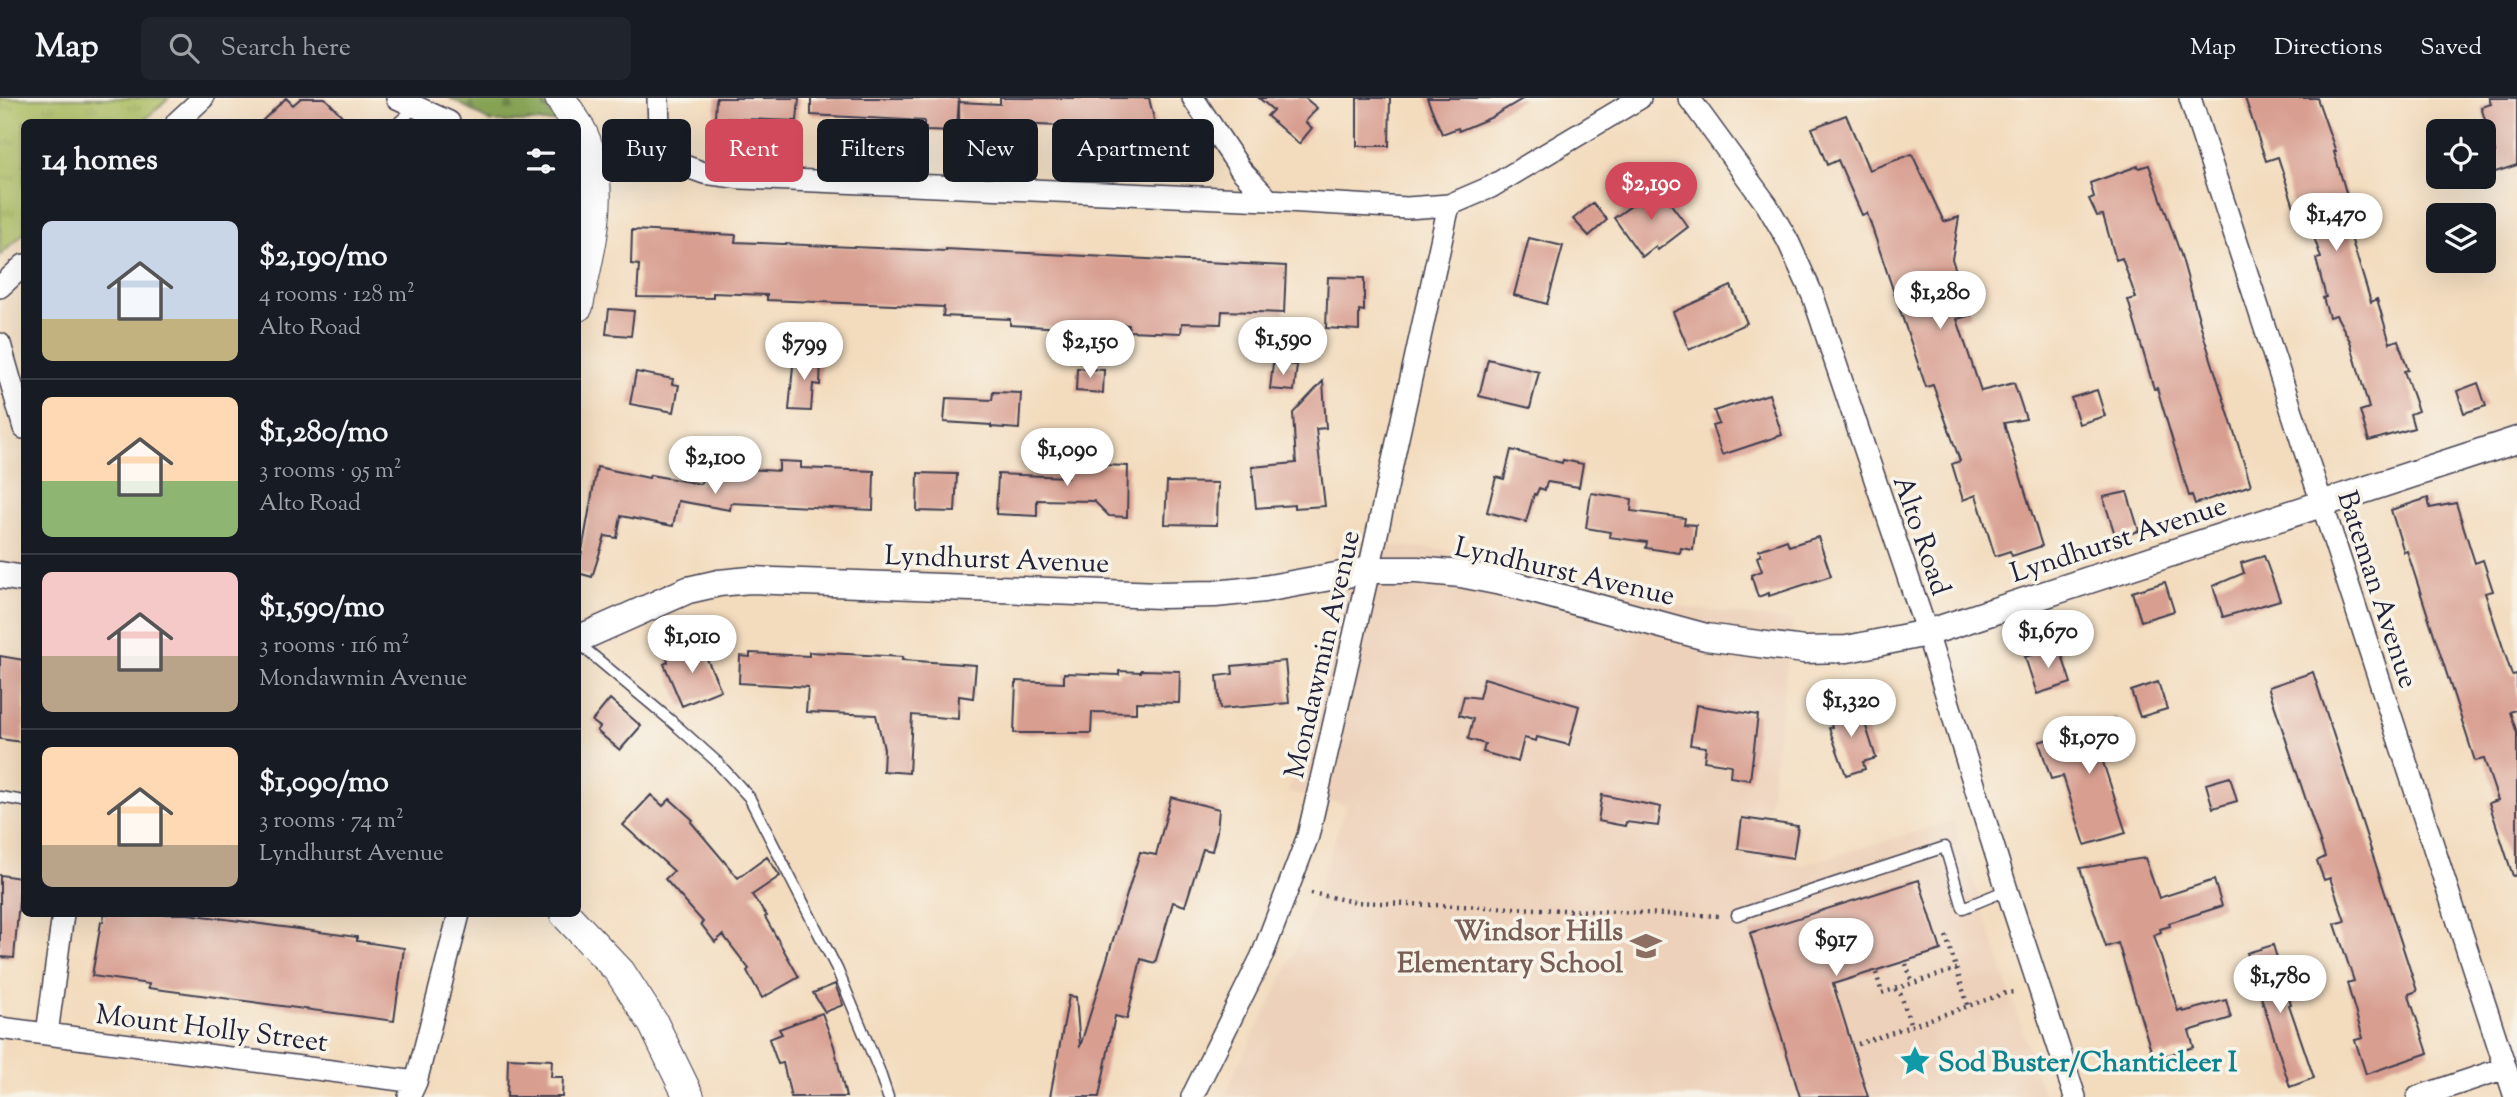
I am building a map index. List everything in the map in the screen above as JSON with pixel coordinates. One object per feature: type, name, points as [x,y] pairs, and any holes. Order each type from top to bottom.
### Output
[{"type":"main road","points":[[560,98],[574,119]]},
{"type":"main road","points":[[581,133],[593,159],[597,188],[596,212],[581,290]]},
{"type":"main road","points":[[568,917],[620,972],[653,1023],[689,1097]]},
{"type":"street","points":[[180,119],[203,98]]},
{"type":"street","points":[[658,98],[661,119]]},
{"type":"street","points":[[1193,98],[1241,170],[1269,200]]},
{"type":"street","points":[[691,168],[704,173],[742,178],[1407,208],[1449,205],[1491,187],[1640,98]]},
{"type":"street","name":"Alto Road","points":[[1689,98],[1767,205],[1788,241],[1813,296],[1927,633],[2074,1097]]},
{"type":"street","name":"Bateman Avenue","points":[[2190,98],[2515,1097]]},
{"type":"street","points":[[406,103],[442,119]]},
{"type":"street","points":[[593,159],[602,159]]},
{"type":"street","name":"Mondawmin Avenue","points":[[1192,1097],[1262,956],[1308,836],[1449,205]]},
{"type":"street","points":[[0,288],[21,268]]},
{"type":"street","points":[[0,344],[18,384],[21,406]]},
{"type":"street","name":"Lyndhurst Avenue","points":[[581,640],[688,590],[750,580],[1174,595],[1264,589],[1369,570],[1417,569],[1511,584],[1706,637],[1804,650],[1847,649],[1927,633],[2517,440]]},
{"type":"street","points":[[0,575],[21,578]]},
{"type":"street","points":[[47,1034],[63,917]]},
{"type":"street","points":[[413,1090],[459,917]]},
{"type":"street","name":"Mount Holly Street","points":[[0,1028],[413,1090]]},
{"type":"street","points":[[2418,1097],[2505,1068]]},
{"type":"lane","points":[[581,644],[716,761],[749,797],[837,969],[880,1070],[888,1097]]},
{"type":"lane","points":[[0,797],[21,800]]},
{"type":"lane","points":[[1737,915],[1945,848],[1963,908],[2007,890]]},
{"type":"path","points":[[1310,892],[1355,902],[1714,917],[1737,915]]},
{"type":"path","points":[[1946,936],[1968,1006]]},
{"type":"path","points":[[1906,964],[1912,983]]},
{"type":"path","points":[[1876,974],[1882,993],[1956,969]]},
{"type":"path","points":[[1895,989],[1901,995],[1911,1026]]},
{"type":"path","points":[[1858,1044],[2006,993],[2020,994]]},
{"type":"shaded area","name":"Windsor Hills Elementary School","points":[[1398,546],[1453,550],[1689,608],[1793,621],[1762,859],[1802,865],[1954,821],[2044,1097],[1225,1097],[1307,922],[1346,805],[1288,792],[1332,604],[1335,547]]},
{"type":"green space","points":[[0,98],[169,98],[145,119],[21,119],[21,236],[0,256]]},
{"type":"green space","points":[[450,98],[540,98],[554,119],[486,119]]},
{"type":"building","points":[[286,98],[293,105],[301,98],[325,98],[345,119],[264,119]]},
{"type":"building","points":[[716,98],[799,98],[797,119],[715,118]]},
{"type":"building","points":[[811,98],[959,98],[958,119],[943,119],[943,132],[929,131],[929,119],[811,115]]},
{"type":"building","points":[[1000,98],[1149,98],[1154,119],[1052,119],[1052,126],[1038,125],[1038,119],[959,119],[959,102],[1000,104]]},
{"type":"building","points":[[1259,98],[1305,98],[1317,108],[1305,122],[1312,128],[1299,144],[1267,116],[1273,110]]},
{"type":"building","points":[[1357,98],[1390,98],[1389,146],[1357,146]]},
{"type":"building","points":[[1427,98],[1524,98],[1490,118],[1459,131],[1458,128],[1442,134]]},
{"type":"building","points":[[2245,98],[2317,98],[2336,152],[2348,199],[2340,202],[2371,302],[2377,299],[2390,343],[2398,340],[2408,370],[2404,371],[2418,411],[2410,414],[2414,428],[2369,441],[2360,411],[2369,408],[2350,341],[2336,315],[2329,317],[2316,259],[2321,258],[2305,210],[2296,213],[2278,157],[2266,161]]},
{"type":"building","points":[[2489,98],[2517,98],[2517,165],[2496,172],[2496,119],[2485,119],[2481,107],[2491,104]]},
{"type":"building","points":[[1846,115],[1869,170],[1912,154],[1944,222],[1959,217],[1952,259],[1971,315],[1957,319],[1981,391],[2014,383],[2026,419],[2004,423],[2042,546],[2012,556],[2010,551],[1995,556],[1976,495],[1963,500],[1952,464],[1960,461],[1933,385],[1926,387],[1867,213],[1862,215],[1838,160],[1827,165],[1812,128]]},
{"type":"building","points":[[2149,165],[2181,255],[2251,485],[2195,504],[2192,495],[2189,496],[2128,300],[2136,298],[2122,258],[2116,260],[2103,215],[2097,216],[2089,199],[2094,197],[2090,183],[2138,166]]},
{"type":"building","points":[[1658,187],[1688,227],[1658,250],[1656,246],[1642,257],[1614,218]]},
{"type":"building","points":[[1593,203],[1607,220],[1589,236],[1573,219]]},
{"type":"building","points":[[632,230],[736,235],[735,242],[946,249],[1286,266],[1284,313],[1222,311],[1221,324],[1182,323],[1181,333],[1128,331],[1129,325],[1082,322],[1082,329],[1010,325],[1010,319],[943,316],[944,307],[767,300],[767,295],[713,293],[713,298],[637,297],[639,265],[631,264]]},
{"type":"building","points":[[1529,238],[1563,246],[1547,304],[1514,295]]},
{"type":"building","points":[[1328,277],[1364,278],[1364,311],[1359,310],[1359,330],[1326,328]]},
{"type":"building","points":[[1731,286],[1747,323],[1689,350],[1673,312]]},
{"type":"building","points":[[609,309],[634,311],[631,336],[606,334]]},
{"type":"building","points":[[794,355],[821,357],[820,385],[813,384],[811,411],[789,410]]},
{"type":"building","points":[[1488,359],[1539,372],[1530,408],[1479,396]]},
{"type":"building","points":[[1273,363],[1297,365],[1294,391],[1270,389]]},
{"type":"building","points":[[1077,368],[1104,370],[1103,393],[1076,391]]},
{"type":"building","points":[[636,372],[673,379],[672,384],[679,385],[674,412],[630,404]]},
{"type":"building","points":[[1323,381],[1326,428],[1316,429],[1325,506],[1256,508],[1252,467],[1296,463],[1293,413]]},
{"type":"building","points":[[2478,383],[2486,406],[2464,413],[2457,391]]},
{"type":"building","points":[[2097,390],[2105,416],[2079,424],[2071,398]]},
{"type":"building","points":[[993,392],[1021,393],[1019,429],[944,422],[946,398],[992,400]]},
{"type":"building","points":[[1769,394],[1782,435],[1722,455],[1712,426],[1719,424],[1714,411]]},
{"type":"building","points":[[1511,450],[1562,463],[1563,460],[1583,464],[1579,487],[1547,482],[1545,490],[1539,488],[1536,495],[1534,494],[1526,522],[1487,512],[1496,477],[1504,479]]},
{"type":"building","points":[[1066,457],[1104,458],[1103,465],[1128,466],[1127,517],[1109,516],[1094,501],[1037,500],[1037,516],[996,514],[998,474],[1067,477]]},
{"type":"building","points":[[705,461],[732,466],[731,468],[779,471],[779,461],[801,462],[801,468],[874,471],[873,510],[731,503],[730,510],[678,501],[673,526],[621,516],[617,538],[605,536],[592,577],[581,574],[581,556],[597,467],[649,478],[650,475],[701,484]]},
{"type":"building","points":[[918,473],[957,474],[955,512],[917,511]]},
{"type":"building","points":[[1167,482],[1218,483],[1217,525],[1165,524]]},
{"type":"building","points":[[2127,492],[2139,531],[2116,538],[2103,497]]},
{"type":"building","points":[[1591,493],[1632,499],[1631,511],[1685,518],[1684,524],[1696,525],[1693,550],[1681,548],[1680,553],[1646,548],[1647,542],[1609,537],[1610,532],[1586,528]]},
{"type":"building","points":[[2428,498],[2430,508],[2456,503],[2475,563],[2483,560],[2493,591],[2485,593],[2512,675],[2517,674],[2517,709],[2510,712],[2517,733],[2517,875],[2513,876],[2489,803],[2498,800],[2484,759],[2475,761],[2407,551],[2404,552],[2391,510]]},
{"type":"building","points":[[1818,537],[1831,576],[1758,597],[1751,575],[1762,571],[1757,557],[1761,555],[1759,550],[1787,540],[1789,546]]},
{"type":"building","points":[[2264,556],[2280,600],[2223,617],[2213,586],[2244,573],[2241,563]]},
{"type":"building","points":[[2165,582],[2174,611],[2141,621],[2132,592]]},
{"type":"building","points":[[698,645],[699,649],[702,648],[721,690],[682,706],[664,664],[668,662],[667,658]]},
{"type":"building","points":[[2059,646],[2071,683],[2037,694],[2025,657]]},
{"type":"building","points":[[809,652],[903,657],[902,660],[976,665],[973,698],[959,696],[958,719],[912,715],[909,773],[883,771],[884,749],[876,715],[806,712],[808,687],[739,683],[740,656],[750,657],[750,653],[809,656]]},
{"type":"building","points":[[0,656],[21,660],[21,742],[0,739]]},
{"type":"building","points":[[1285,661],[1289,703],[1220,709],[1217,676],[1233,674],[1232,666]]},
{"type":"building","points":[[1119,671],[1180,671],[1179,703],[1136,702],[1136,713],[1092,712],[1091,733],[1014,733],[1016,681],[1064,683],[1064,673],[1119,675]]},
{"type":"building","points":[[2313,672],[2417,991],[2409,994],[2428,1053],[2366,1074],[2355,1040],[2363,1038],[2347,983],[2354,981],[2335,924],[2345,921],[2330,878],[2324,880],[2317,861],[2325,857],[2269,689]]},
{"type":"building","points":[[1484,678],[1579,706],[1569,745],[1537,737],[1536,741],[1524,738],[1518,762],[1483,752],[1485,744],[1468,739],[1473,719],[1459,715],[1464,696],[1479,698]]},
{"type":"building","points":[[2158,682],[2167,709],[2140,717],[2131,691]]},
{"type":"building","points":[[610,699],[641,726],[620,750],[597,731],[600,727],[592,721]]},
{"type":"building","points":[[1696,705],[1758,715],[1750,780],[1730,777],[1731,765],[1704,761],[1706,747],[1690,745]]},
{"type":"building","points":[[1856,705],[1860,718],[1863,717],[1876,758],[1863,762],[1865,769],[1846,775],[1829,728],[1832,727],[1828,714]]},
{"type":"building","points":[[2115,718],[2127,755],[2103,762],[2126,833],[2085,845],[2063,776],[2051,779],[2039,742]]},
{"type":"building","points":[[2230,777],[2237,801],[2213,808],[2206,784]]},
{"type":"building","points":[[651,795],[663,806],[670,799],[693,820],[691,822],[738,878],[767,857],[780,876],[752,895],[767,916],[765,917],[799,977],[762,998],[747,971],[749,969],[723,935],[715,942],[701,924],[703,922],[665,879],[674,871],[623,825]]},
{"type":"building","points":[[1602,795],[1661,807],[1658,826],[1626,822],[1625,826],[1598,821]]},
{"type":"building","points":[[1171,797],[1219,809],[1212,851],[1203,849],[1185,906],[1173,902],[1155,963],[1141,959],[1127,1019],[1115,1016],[1099,1097],[1050,1097],[1069,996],[1076,997],[1080,1047],[1140,852],[1156,855]]},
{"type":"building","points":[[1742,818],[1798,826],[1793,858],[1738,849]]},
{"type":"building","points":[[2145,858],[2159,898],[2214,880],[2222,906],[2169,923],[2170,926],[2160,929],[2161,932],[2154,935],[2178,1011],[2226,1000],[2231,1018],[2189,1031],[2194,1047],[2153,1057],[2118,943],[2106,947],[2080,868]]},
{"type":"building","points":[[0,875],[21,878],[14,958],[0,957]]},
{"type":"building","points":[[1919,880],[1941,950],[1833,984],[1868,1097],[1800,1097],[1750,933]]},
{"type":"building","points":[[104,917],[210,917],[357,937],[357,941],[404,948],[394,1021],[148,988],[149,984],[92,976]]},
{"type":"building","points":[[2273,945],[2291,1004],[2289,1005],[2314,1078],[2290,1087],[2247,953]]},
{"type":"building","points":[[835,984],[843,1005],[825,1012],[813,993]]},
{"type":"building","points":[[822,1013],[834,1046],[846,1097],[791,1097],[783,1063],[778,1064],[769,1039],[782,1034],[779,1029]]},
{"type":"building","points":[[508,1058],[552,1060],[551,1077],[563,1077],[562,1097],[507,1097]]},
{"type":"place","name":"Windsor Hills Elementary School","points":[[1646,946]]},
{"type":"place","name":"Sod Buster/Chanticleer I","points":[[1915,1061]]}]
